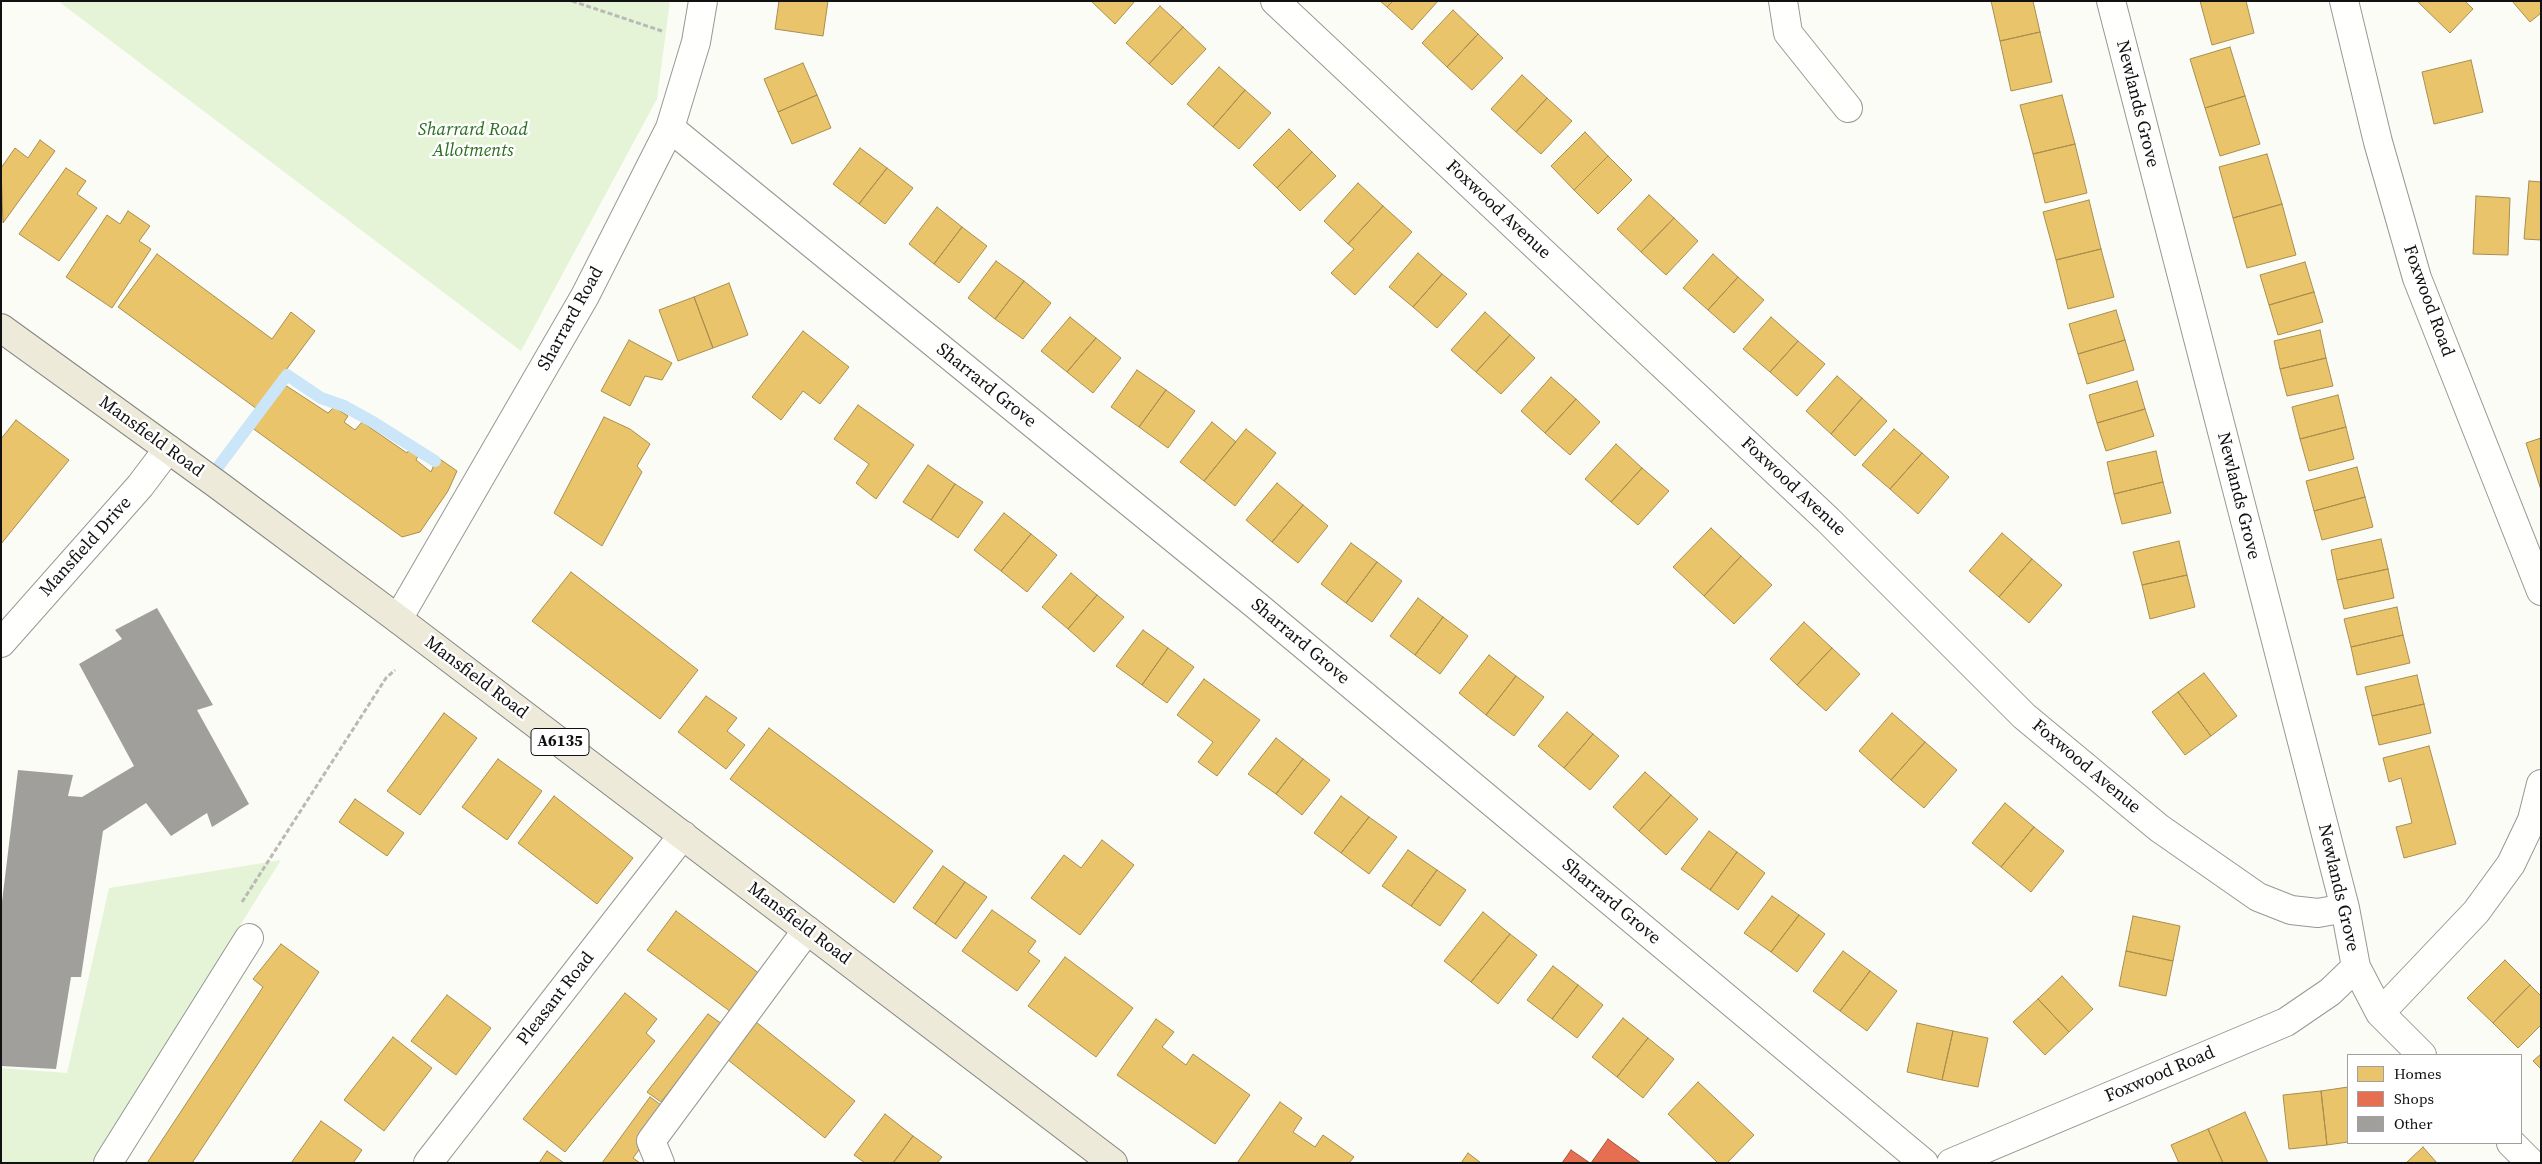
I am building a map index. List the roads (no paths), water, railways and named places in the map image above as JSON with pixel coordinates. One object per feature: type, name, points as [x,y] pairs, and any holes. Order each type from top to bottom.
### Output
[{"type":"main road","name":"Mansfield Road","points":[[1,328],[398,619],[1113,1163]]},
{"type":"street","name":"Sharrard Road","points":[[398,619],[585,296],[670,128],[696,42],[704,1]]},
{"type":"street","name":"Foxwood Avenue","points":[[1274,1],[1828,520],[2024,716],[2158,828],[2258,897],[2291,910],[2318,913],[2345,908]]},
{"type":"street","points":[[1783,1],[1788,33],[1848,108]]},
{"type":"street","name":"Newlands Grove","points":[[2111,1],[2345,908],[2361,978]]},
{"type":"street","name":"Foxwood Road","points":[[2344,1],[2378,142],[2417,278],[2541,591]]},
{"type":"street","name":"Sharrard Grove","points":[[670,128],[1257,606],[1924,1163]]},
{"type":"street","name":"Mansfield Drive","points":[[1,643],[140,486],[168,449]]},
{"type":"street","points":[[2380,1014],[2476,912],[2511,864],[2532,820],[2541,784]]},
{"type":"street","name":"Pleasant Road","points":[[428,1163],[683,835]]},
{"type":"street","points":[[660,1163],[651,1141],[807,930]]},
{"type":"street","points":[[108,1163],[249,938]]},
{"type":"street","points":[[2361,978],[2380,1014],[2421,1054]]},
{"type":"street","name":"Foxwood Road","points":[[1951,1163],[2286,1022],[2330,992],[2361,978]]},
{"type":"street","points":[[2512,1144],[2531,1163]]},
{"type":"waterway","points":[[215,471],[287,375],[321,398],[344,406],[373,422],[435,461]]},
{"type":"park label","name":"Sharrard Road Allotments","points":[[473,140]]}]
